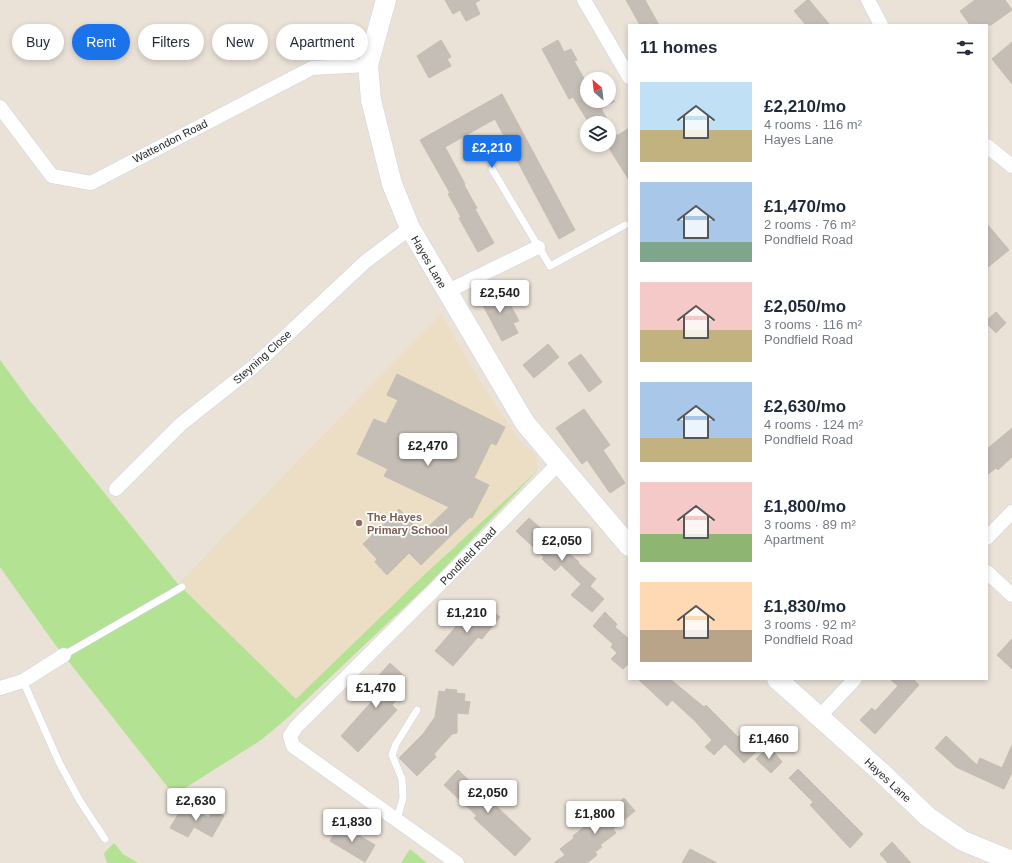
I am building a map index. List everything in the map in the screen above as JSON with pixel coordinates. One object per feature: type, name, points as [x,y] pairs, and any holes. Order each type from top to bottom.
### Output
[{"type":"street","name":"Hayes Lane","points":[[386,0],[368,65],[371,100],[392,184],[410,228],[446,292],[525,423],[558,464],[628,545]]},
{"type":"street","points":[[584,0],[628,75]]},
{"type":"street","points":[[868,0],[880,24]]},
{"type":"street","name":"Wattendon Road","points":[[0,107],[52,176],[91,182],[312,68],[368,65]]},
{"type":"street","points":[[988,147],[1012,166]]},
{"type":"street","name":"Steyning Close","points":[[116,489],[181,424],[254,367],[365,262],[410,228]]},
{"type":"street","points":[[446,292],[538,247]]},
{"type":"street","name":"Pondfield Road","points":[[457,863],[294,746],[290,736],[296,728],[558,464]]},
{"type":"street","points":[[990,530],[1012,512]]},
{"type":"street","points":[[988,573],[1012,596]]},
{"type":"street","points":[[0,688],[23,681],[64,655]]},
{"type":"street","name":"Hayes Lane","points":[[778,680],[820,716],[928,817],[963,841],[1012,861]]},
{"type":"street","points":[[820,716],[854,680]]},
{"type":"lane","points":[[492,169],[550,266],[625,225]]},
{"type":"lane","points":[[64,655],[182,587]]},
{"type":"lane","points":[[23,681],[66,775],[80,801],[105,839]]},
{"type":"lane","points":[[397,819],[403,798],[402,779],[392,755],[396,744],[417,710]]},
{"type":"shaded area","name":"The Hayes Primary School","points":[[441,314],[480,381],[519,440],[535,454],[538,470],[423,576],[296,699],[178,584]]},
{"type":"green space","points":[[0,360],[30,401],[178,584],[296,699],[423,576],[538,470],[430,583],[285,720],[261,740],[174,795],[54,643],[0,567]]},
{"type":"green space","points":[[114,843],[123,854],[138,863],[107,863],[104,853]]},
{"type":"green space","points":[[410,849],[427,863],[401,863]]},
{"type":"building","points":[[445,0],[480,0],[475,3],[480,14],[466,21],[460,10],[453,14]]},
{"type":"building","points":[[626,0],[645,0],[658,24],[639,24]]},
{"type":"building","points":[[809,0],[829,24],[805,24],[794,11]]},
{"type":"building","points":[[975,0],[1005,0],[1012,10],[991,25],[969,24],[960,11]]},
{"type":"building","points":[[441,40],[451,57],[447,59],[451,66],[429,78],[417,56]]},
{"type":"building","points":[[558,40],[564,52],[571,49],[577,60],[574,61],[580,72],[580,108],[603,108],[601,109],[605,116],[585,116],[573,97],[569,99],[542,49]]},
{"type":"building","points":[[1012,42],[1012,84],[992,59]]},
{"type":"building","points":[[502,94],[575,230],[559,239],[495,119],[445,147],[477,208],[475,209],[494,243],[478,252],[459,218],[461,217],[448,194],[450,193],[420,140]]},
{"type":"building","points":[[628,129],[628,178],[612,152],[616,152],[616,134],[617,136]]},
{"type":"building","points":[[988,225],[1009,250],[988,267]]},
{"type":"building","points":[[490,289],[497,300],[505,295],[519,321],[513,323],[518,333],[502,341],[478,296]]},
{"type":"building","points":[[996,312],[1006,323],[996,333],[988,325],[988,319]]},
{"type":"building","points":[[548,344],[559,357],[534,378],[523,365]]},
{"type":"building","points":[[581,354],[602,382],[589,392],[568,363]]},
{"type":"building","points":[[397,374],[505,427],[496,445],[491,443],[474,478],[489,485],[472,518],[470,517],[421,565],[409,553],[387,575],[375,562],[377,559],[363,544],[399,509],[422,533],[449,507],[384,476],[388,469],[357,454],[374,419],[386,424],[398,400],[387,395]]},
{"type":"building","points":[[584,409],[610,445],[603,450],[625,483],[610,493],[587,460],[582,464],[556,428]]},
{"type":"building","points":[[1012,428],[1012,457],[998,470],[996,468],[988,474],[988,448]]},
{"type":"building","points":[[529,518],[545,532],[546,531],[557,540],[558,539],[572,552],[570,554],[579,562],[578,563],[596,579],[590,586],[604,599],[592,612],[571,595],[581,584],[561,565],[555,571],[542,559],[544,557],[516,531]]},
{"type":"building","points":[[481,602],[500,617],[482,639],[478,637],[453,666],[435,651],[466,615],[469,618]]},
{"type":"building","points":[[605,612],[617,624],[615,627],[628,638],[628,664],[623,669],[611,659],[617,653],[611,647],[613,644],[593,626]]},
{"type":"building","points":[[1012,639],[1012,669],[997,655]]},
{"type":"building","points":[[390,663],[404,676],[400,680],[405,684],[401,689],[403,692],[392,705],[397,710],[358,752],[341,736],[383,689],[374,681]]},
{"type":"building","points":[[639,680],[671,680],[704,707],[706,705],[738,737],[742,734],[758,750],[744,763],[725,744],[714,755],[705,747],[712,740],[694,720],[672,700],[667,706]]},
{"type":"building","points":[[891,680],[914,680],[919,685],[875,734],[860,720],[872,708],[875,711],[898,686]]},
{"type":"building","points":[[446,689],[457,690],[456,693],[465,694],[464,701],[470,702],[468,714],[457,713],[457,733],[452,734],[434,754],[436,757],[417,776],[399,758],[423,734],[435,717],[439,691],[445,692]]},
{"type":"building","points":[[946,736],[977,765],[980,758],[1002,768],[1012,745],[1012,772],[1004,789],[956,767],[935,748]]},
{"type":"building","points":[[769,746],[782,762],[771,773],[756,759]]},
{"type":"building","points":[[798,769],[863,834],[850,848],[810,805],[813,802],[789,778]]},
{"type":"building","points":[[458,770],[531,839],[515,856],[474,818],[477,816],[444,785]]},
{"type":"building","points":[[624,798],[635,811],[613,829],[616,833],[600,845],[602,847],[595,852],[597,855],[587,863],[554,863],[565,855],[560,849],[574,838],[573,836],[585,826],[587,828]]},
{"type":"building","points":[[184,804],[209,818],[213,810],[224,816],[212,837],[194,827],[188,837],[170,828]]},
{"type":"building","points":[[340,824],[375,845],[365,862],[330,841]]},
{"type":"building","points":[[892,842],[911,863],[888,863],[880,854]]},
{"type":"building","points":[[690,849],[717,863],[682,863]]},
{"type":"place","name":"The Hayes Primary School","points":[[359,523]]}]
